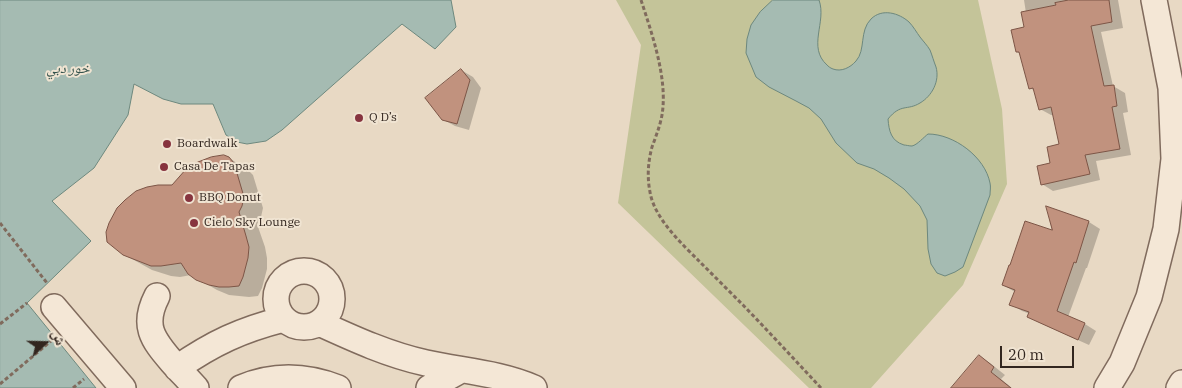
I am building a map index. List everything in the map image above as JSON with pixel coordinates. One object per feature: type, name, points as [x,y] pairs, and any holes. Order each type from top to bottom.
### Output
[{"type":"lane","points":[[1107,388],[1122,363],[1149,297],[1166,229],[1174,159],[1171,97],[1154,0]]},
{"type":"lane","points":[[298,272],[307,272],[316,274],[324,280],[330,288],[331,308],[319,323],[301,327],[291,324],[284,319],[278,310],[276,301],[277,291],[288,276],[298,272]]},
{"type":"lane","points":[[157,296],[149,319],[155,342],[196,388]]},
{"type":"lane","points":[[54,307],[123,388]]},
{"type":"lane","points":[[177,368],[217,342],[246,330],[284,319]]},
{"type":"lane","points":[[319,323],[353,339],[388,352],[461,370],[495,375],[534,388]]},
{"type":"lane","points":[[429,388],[461,370]]},
{"type":"lane","points":[[241,388],[253,383],[276,378],[300,378],[323,382],[338,388]]},
{"type":"lane","points":[[1179,388],[1182,383]]},
{"type":"path","points":[[641,0],[648,20],[662,78],[664,96],[662,114],[647,172],[650,194],[659,215],[673,234],[821,388]]},
{"type":"path","points":[[0,223],[48,283]]},
{"type":"path","points":[[0,324],[27,303]]},
{"type":"path","points":[[0,384],[55,338]]},
{"type":"path","points":[[73,388],[87,377]]},
{"type":"green space","points":[[616,0],[978,0],[1002,109],[1007,184],[963,285],[871,388],[809,388],[618,203],[641,45]]},
{"type":"water","name":"خور دبي","points":[[0,0],[451,0],[456,27],[435,49],[402,24],[282,130],[266,141],[247,144],[237,142],[226,135],[213,104],[181,104],[163,99],[134,84],[128,115],[94,168],[52,201],[91,241],[27,303],[96,388],[0,388]]},
{"type":"water","points":[[773,0],[819,0],[821,17],[818,50],[821,58],[833,69],[845,69],[856,61],[861,51],[867,24],[871,19],[880,14],[895,14],[905,19],[928,46],[937,72],[934,88],[920,103],[900,109],[893,114],[888,119],[889,128],[893,138],[904,145],[912,146],[928,134],[948,138],[975,156],[987,173],[990,195],[963,267],[945,276],[937,273],[931,264],[928,249],[927,220],[920,206],[904,189],[889,178],[874,169],[857,163],[836,143],[821,119],[809,108],[769,87],[756,77],[746,53],[747,39],[751,25],[760,12]]},
{"type":"building","points":[[1069,0],[1109,0],[1112,22],[1091,26],[1104,86],[1114,85],[1117,106],[1112,107],[1120,149],[1085,155],[1090,174],[1041,185],[1037,166],[1050,163],[1047,147],[1059,144],[1051,107],[1039,110],[1033,88],[1029,89],[1019,52],[1016,52],[1011,30],[1024,27],[1021,12],[1056,5],[1055,3]]},
{"type":"building","points":[[461,69],[470,80],[457,124],[442,120],[425,98]]},
{"type":"building","points":[[224,155],[229,157],[234,163],[244,197],[239,212],[249,247],[248,258],[239,286],[219,287],[196,280],[188,274],[181,263],[151,266],[123,255],[107,242],[106,232],[117,208],[136,191],[158,185],[172,185],[187,168],[211,157]]},
{"type":"building","points":[[1046,206],[1089,221],[1076,263],[1074,262],[1057,311],[1085,323],[1078,340],[1027,317],[1029,312],[1009,305],[1015,290],[1002,285],[1025,221],[1052,230]]},
{"type":"building","points":[[979,355],[994,367],[991,372],[1011,388],[951,388]]},
{"type":"place","name":"Q D’s","points":[[359,118]]},
{"type":"place","name":"Boardwalk","points":[[167,144]]},
{"type":"place","name":"Casa De Tapas","points":[[164,167]]},
{"type":"place","name":"BBQ Donut","points":[[189,198]]},
{"type":"place","name":"Cielo Sky Lounge","points":[[194,223]]}]
